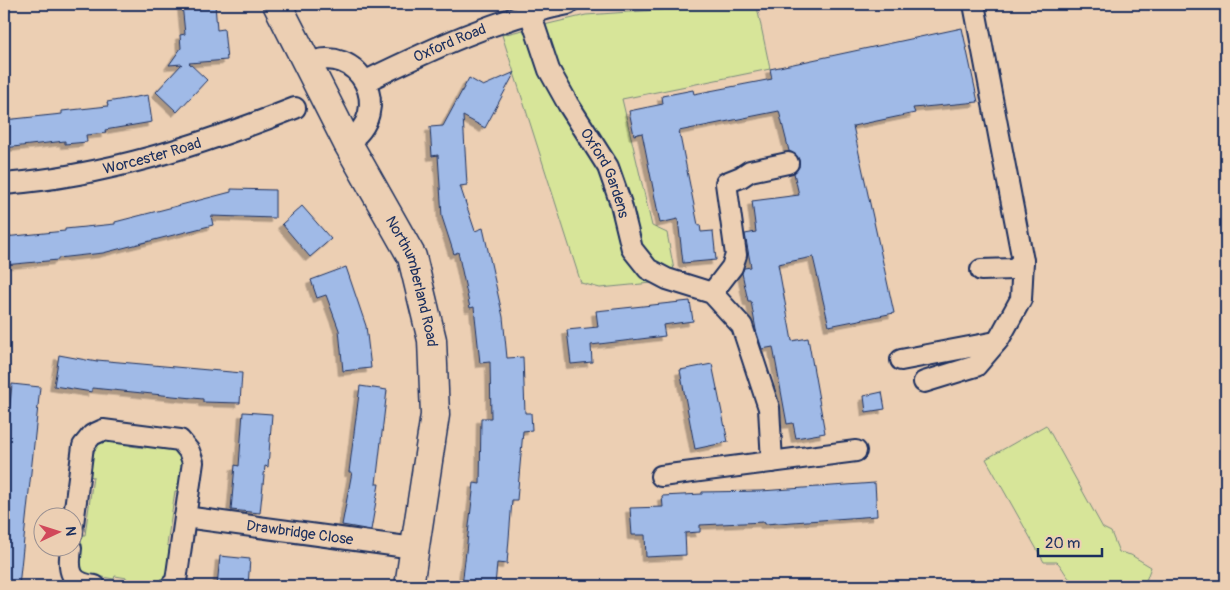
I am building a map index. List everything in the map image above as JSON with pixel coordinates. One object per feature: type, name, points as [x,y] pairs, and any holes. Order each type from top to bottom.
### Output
[{"type":"street","name":"Northumberland Road","points":[[277,4],[347,142],[412,257],[432,340],[435,415],[409,586]]},
{"type":"street","name":"Oxford Road","points":[[366,81],[437,48],[496,24],[568,4]]},
{"type":"street","points":[[924,382],[976,366],[996,342],[1022,299],[1024,261],[974,4]]},
{"type":"street","name":"Oxford Gardens","points":[[530,13],[550,70],[568,104],[608,167],[621,204],[632,249],[648,269],[667,279],[712,293]]},
{"type":"street","points":[[307,64],[318,59],[336,60],[354,68],[366,81],[369,92],[369,116],[365,126],[357,136],[347,142]]},
{"type":"street","name":"Worcester Road","points":[[4,184],[78,175],[181,150],[240,130],[295,108]]},
{"type":"street","points":[[772,462],[769,408],[742,326],[712,293],[732,267],[736,256],[726,183],[750,171],[788,163]]},
{"type":"street","points":[[981,270],[1014,269],[1024,261]]},
{"type":"street","points":[[901,360],[996,342]]},
{"type":"street","points":[[75,508],[83,446],[92,435],[103,430],[180,440],[189,451],[193,462],[176,581],[171,586]]},
{"type":"street","points":[[661,476],[856,451]]},
{"type":"street","name":"Drawbridge Close","points":[[185,517],[414,548]]},
{"type":"street","points":[[70,558],[69,565],[73,576],[82,584],[95,586]]},
{"type":"green space","points":[[743,4],[757,7],[770,69],[622,99],[652,226],[667,233],[674,270],[662,282],[600,288],[581,283],[502,35],[586,15]]},
{"type":"green space","points":[[1046,425],[1103,528],[1111,532],[1119,552],[1131,555],[1151,567],[1144,586],[1103,586],[1092,582],[1076,581],[1068,577],[1057,562],[1044,562],[986,459]]},
{"type":"green space","points":[[107,439],[130,442],[130,446],[146,448],[147,444],[175,449],[185,461],[180,491],[175,491],[167,545],[172,546],[168,569],[163,581],[151,583],[127,581],[127,578],[115,576],[114,579],[85,574],[78,562],[79,558],[82,558],[82,535],[85,535],[93,477],[90,476],[93,454],[102,442]]},
{"type":"building","points":[[182,4],[215,4],[217,30],[224,29],[227,60],[189,63],[207,80],[177,112],[156,92],[182,64],[169,65],[181,48],[180,35],[185,34]]},
{"type":"building","points":[[962,28],[978,102],[913,108],[915,113],[853,126],[894,313],[829,326],[813,257],[778,264],[792,341],[808,338],[825,433],[796,438],[793,423],[787,424],[773,347],[762,349],[756,330],[751,301],[748,301],[742,273],[744,268],[751,267],[745,234],[756,232],[752,201],[799,195],[794,173],[799,167],[799,160],[796,155],[789,151],[779,111],[679,131],[698,225],[700,225],[701,232],[713,231],[716,260],[683,263],[678,219],[660,223],[642,133],[634,135],[629,111],[663,104],[662,96],[693,90],[694,94],[772,79],[770,69]]},
{"type":"building","points":[[515,72],[485,128],[463,116],[467,185],[460,186],[475,231],[483,228],[503,317],[507,358],[523,357],[525,413],[531,413],[532,430],[523,431],[517,500],[512,500],[507,564],[497,563],[495,586],[462,586],[474,483],[480,484],[481,418],[491,418],[490,362],[480,363],[474,307],[470,308],[458,252],[454,254],[442,217],[438,155],[432,156],[430,127],[443,126],[469,78],[483,86]]},
{"type":"building","points":[[148,95],[152,122],[105,130],[106,133],[86,135],[87,142],[65,144],[65,141],[4,148],[4,120],[62,114],[62,111],[108,106],[107,102]]},
{"type":"building","points":[[231,189],[275,190],[275,218],[211,216],[213,225],[103,253],[58,258],[58,260],[4,265],[4,237],[115,224],[115,222],[231,192]]},
{"type":"building","points":[[302,206],[331,239],[310,257],[282,224]]},
{"type":"building","points":[[346,267],[366,326],[371,368],[343,371],[339,330],[326,295],[317,298],[311,280]]},
{"type":"building","points":[[690,301],[693,321],[663,325],[665,336],[591,345],[592,362],[571,364],[567,330],[598,327],[596,311]]},
{"type":"building","points":[[59,355],[97,362],[97,360],[242,373],[240,403],[203,402],[203,399],[92,388],[92,392],[54,386]]},
{"type":"building","points":[[712,364],[728,442],[695,449],[680,370]]},
{"type":"building","points":[[12,384],[40,387],[19,586],[4,586],[4,465]]},
{"type":"building","points":[[360,386],[387,390],[376,484],[379,484],[371,530],[342,525],[352,472],[349,472]]},
{"type":"building","points":[[882,392],[885,409],[866,412],[864,396]]},
{"type":"building","points":[[243,412],[272,414],[268,467],[265,466],[260,513],[231,510],[235,465],[239,466]]},
{"type":"building","points":[[875,483],[877,516],[765,524],[764,522],[700,525],[700,532],[685,533],[686,555],[646,557],[645,535],[632,535],[630,508],[663,507],[662,496],[702,494],[702,492],[761,491]]},
{"type":"building","points":[[220,556],[250,559],[248,586],[217,586]]}]
